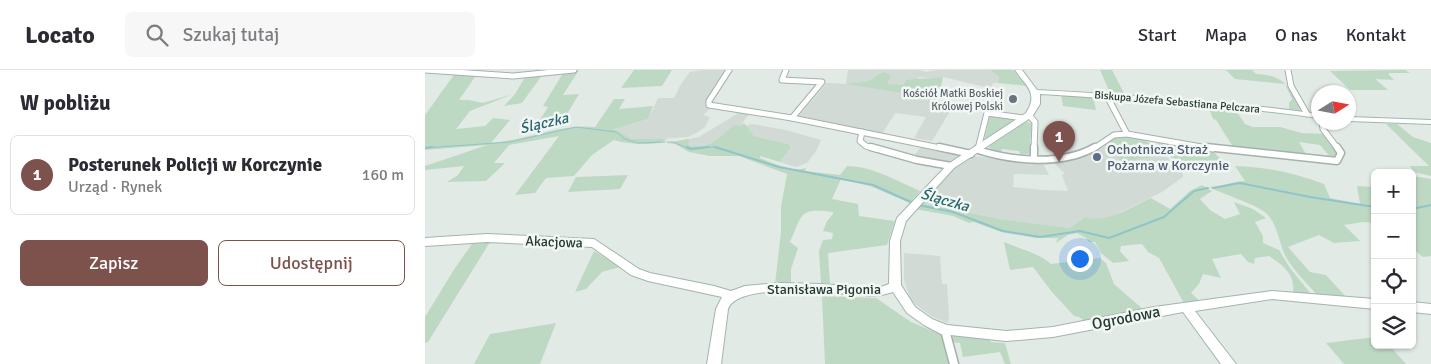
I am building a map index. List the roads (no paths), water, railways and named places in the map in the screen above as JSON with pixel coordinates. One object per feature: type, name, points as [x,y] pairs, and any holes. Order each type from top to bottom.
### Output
[{"type":"street","points":[[425,74],[427,70],[513,76],[574,70]]},
{"type":"street","points":[[729,70],[709,101],[709,105],[792,118],[975,152],[1049,161],[1066,158],[1099,146],[1114,135],[1127,134],[1215,149],[1337,161],[1341,153],[1324,130]]},
{"type":"street","points":[[786,70],[782,80],[822,82],[792,118]]},
{"type":"street","points":[[1017,70],[1037,96],[1036,104],[1027,116]]},
{"type":"street","points":[[1288,70],[1291,86],[1307,114]]},
{"type":"street","name":"Biskupa Józefa Sebastiana Pelczara","points":[[1035,92],[1107,96],[1311,115]]},
{"type":"street","points":[[1107,96],[1127,134]]},
{"type":"street","points":[[975,152],[987,113],[1027,116],[1035,123],[1034,159]]},
{"type":"street","name":"Stanisława Pigonia","points":[[731,296],[759,289],[820,288],[871,292],[882,291],[895,286],[896,232],[901,220],[951,166],[1027,116]]},
{"type":"street","points":[[1356,119],[1431,122]]},
{"type":"street","points":[[862,132],[860,141],[866,146],[917,160],[951,166]]},
{"type":"street","name":"Akacjowa","points":[[425,242],[487,238],[594,243],[635,272],[648,277],[714,290],[731,296]]},
{"type":"street","name":"Ogrodowa","points":[[895,286],[911,310],[928,322],[945,330],[1006,336],[1053,332],[1154,312],[1187,309],[1272,295],[1371,304]]},
{"type":"street","points":[[714,364],[720,317],[725,302],[731,296]]},
{"type":"street","points":[[1416,307],[1431,309]]},
{"type":"street","points":[[1187,309],[1229,364]]},
{"type":"street","points":[[945,330],[954,364]]},
{"type":"waterway","name":"Ślączka","points":[[432,147],[425,148],[510,142],[576,127],[616,132],[625,139],[638,143],[665,142]]},
{"type":"waterway","name":"Ślączka","points":[[667,142],[673,142],[690,149]]},
{"type":"waterway","name":"Ślączka","points":[[687,147],[691,149],[708,147]]},
{"type":"waterway","name":"Ślączka","points":[[694,149],[713,147],[720,149]]},
{"type":"waterway","name":"Ślączka","points":[[715,147],[779,167],[873,185],[913,203]]},
{"type":"waterway","name":"Ślączka","points":[[1213,188],[1240,183],[1371,206]]},
{"type":"waterway","name":"Ślączka","points":[[918,205],[953,212],[1003,231],[1040,237],[1080,231],[1109,238],[1164,217],[1194,191],[1208,188]]},
{"type":"waterway","name":"Ślączka","points":[[1416,208],[1431,205]]},
{"type":"place","name":"Kościół Matki Boskiej Królowej Polski","points":[[1013,99]]},
{"type":"place","name":"Ochotnicza Straż Pożarna w Korczynie","points":[[1097,157]]},
{"type":"place","name":"Posterunek Policji w Korczynie","points":[[1059,162]]}]
